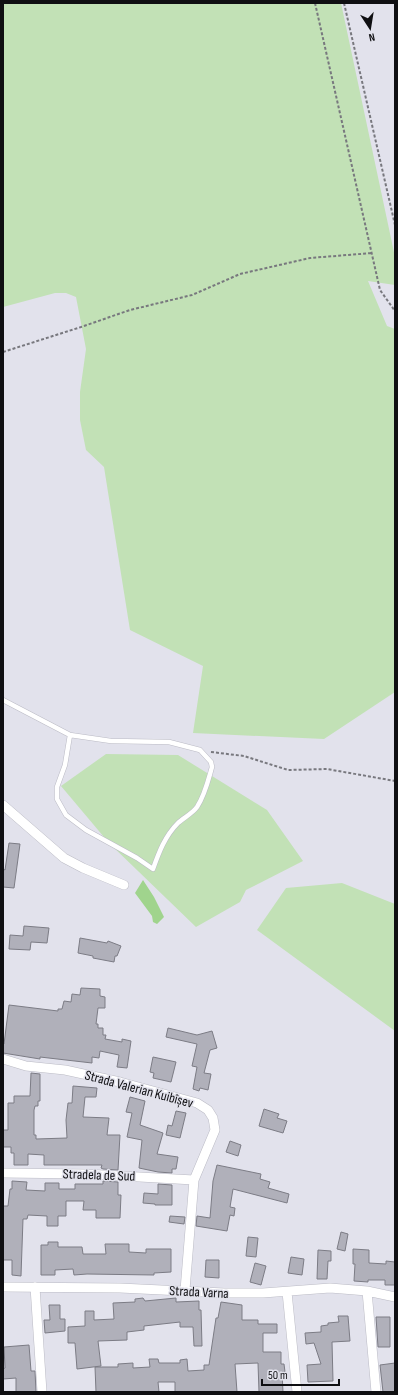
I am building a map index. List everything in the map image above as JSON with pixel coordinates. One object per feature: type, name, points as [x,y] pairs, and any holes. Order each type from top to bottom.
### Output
[{"type":"street","points":[[3,805],[64,858],[83,868],[124,885]]},
{"type":"street","name":"Strada Valerian Kuibîșev","points":[[3,1059],[26,1066],[65,1070],[120,1082],[197,1103],[208,1110],[215,1130],[194,1180],[185,1290]]},
{"type":"street","name":"Stradela de Sud","points":[[3,1173],[85,1174],[194,1180]]},
{"type":"street","name":"Strada Varna","points":[[3,1287],[185,1290],[224,1293],[287,1292],[325,1288],[367,1291],[395,1296]]},
{"type":"street","points":[[35,1287],[42,1392]]},
{"type":"street","points":[[367,1291],[376,1392]]},
{"type":"street","points":[[287,1292],[297,1392]]},
{"type":"lane","points":[[3,700],[70,735],[111,741],[169,742],[200,750],[211,762],[212,767],[204,793],[196,809],[178,823],[167,837],[160,849],[153,869],[137,858],[86,830],[66,815],[57,798],[57,787],[65,765],[70,735]]},
{"type":"path","points":[[315,3],[380,290],[395,311]]},
{"type":"path","points":[[344,3],[395,225]]},
{"type":"path","points":[[3,352],[130,310],[192,295],[240,274],[310,258],[372,253]]},
{"type":"path","points":[[200,750],[244,756],[288,770],[327,769],[395,780]]},
{"type":"shaded area","points":[[3,3],[341,3],[395,257],[395,285],[368,281],[387,326],[395,329],[395,692],[324,739],[193,733],[203,666],[130,630],[104,467],[86,450],[80,420],[80,392],[86,349],[76,297],[66,293],[55,293],[3,307]]},
{"type":"shaded area","points":[[106,754],[178,755],[267,810],[303,861],[246,890],[240,902],[196,927],[109,843],[61,786]]},
{"type":"shaded area","points":[[143,880],[164,917],[157,924],[153,922],[152,916],[135,893]]},
{"type":"shaded area","points":[[342,883],[395,904],[395,1031],[257,930],[286,888]]},
{"type":"building","points":[[9,843],[20,844],[14,888],[3,887],[3,869],[5,870]]},
{"type":"building","points":[[24,926],[49,928],[47,943],[31,942],[30,950],[9,949],[10,935],[23,936]]},
{"type":"building","points":[[80,938],[107,943],[108,941],[121,946],[117,956],[115,956],[114,962],[93,958],[93,956],[78,953]]},
{"type":"building","points":[[81,988],[100,989],[100,996],[105,997],[105,1008],[98,1008],[96,1024],[98,1024],[98,1028],[103,1028],[103,1035],[106,1035],[105,1039],[122,1042],[122,1039],[131,1041],[127,1068],[117,1067],[119,1055],[100,1051],[99,1058],[92,1057],[92,1063],[40,1057],[40,1059],[3,1053],[9,1005],[58,1011],[58,1009],[62,1009],[64,1001],[71,1002],[72,994],[80,995]]},
{"type":"building","points":[[168,1028],[197,1035],[212,1031],[217,1048],[210,1050],[204,1073],[211,1074],[208,1090],[200,1088],[199,1091],[193,1089],[197,1067],[192,1066],[197,1044],[166,1037]]},
{"type":"building","points":[[153,1057],[176,1062],[171,1082],[153,1078],[154,1073],[150,1072]]},
{"type":"building","points":[[31,1073],[40,1074],[40,1101],[38,1101],[38,1106],[35,1106],[34,1110],[34,1135],[36,1135],[36,1139],[67,1138],[66,1120],[68,1103],[72,1103],[73,1086],[97,1088],[96,1097],[85,1097],[83,1117],[109,1118],[107,1135],[120,1135],[118,1170],[103,1169],[101,1168],[102,1165],[44,1165],[44,1155],[28,1154],[28,1165],[14,1165],[14,1153],[11,1153],[11,1147],[3,1147],[3,1130],[8,1130],[8,1103],[14,1103],[14,1096],[30,1096]]},
{"type":"building","points":[[130,1097],[145,1101],[140,1125],[163,1133],[157,1154],[178,1157],[176,1169],[172,1169],[172,1173],[139,1168],[142,1140],[127,1137],[132,1113],[126,1112]]},
{"type":"building","points":[[264,1109],[279,1114],[277,1118],[287,1121],[283,1133],[259,1126]]},
{"type":"building","points":[[176,1111],[186,1113],[180,1138],[166,1135],[168,1125],[172,1126]]},
{"type":"building","points":[[230,1141],[241,1145],[238,1156],[226,1152]]},
{"type":"building","points":[[217,1165],[261,1174],[260,1179],[270,1182],[268,1188],[289,1194],[287,1203],[233,1189],[230,1207],[235,1208],[234,1216],[230,1215],[227,1231],[196,1226],[197,1216],[210,1218],[213,1181]]},
{"type":"building","points":[[12,1181],[27,1182],[26,1190],[45,1191],[45,1183],[59,1183],[59,1189],[75,1189],[75,1184],[103,1184],[103,1181],[118,1182],[118,1195],[121,1195],[120,1218],[96,1218],[96,1210],[83,1210],[84,1201],[66,1201],[66,1216],[58,1216],[58,1226],[47,1226],[47,1216],[28,1215],[27,1219],[23,1219],[21,1276],[12,1275],[12,1260],[3,1260],[3,1206],[8,1206],[10,1189],[12,1189]]},
{"type":"building","points":[[158,1184],[172,1185],[172,1205],[143,1203],[144,1193],[158,1194]]},
{"type":"building","points":[[170,1216],[185,1217],[184,1224],[169,1222]]},
{"type":"building","points":[[341,1232],[348,1234],[345,1251],[337,1249]]},
{"type":"building","points":[[248,1237],[258,1238],[256,1257],[246,1256]]},
{"type":"building","points":[[48,1242],[58,1242],[58,1247],[82,1247],[83,1254],[106,1254],[105,1244],[129,1244],[129,1252],[146,1253],[146,1249],[171,1249],[171,1272],[154,1273],[154,1275],[74,1275],[73,1269],[55,1270],[55,1275],[41,1275],[41,1245],[48,1245]]},
{"type":"building","points":[[353,1249],[369,1250],[369,1263],[386,1264],[386,1261],[395,1262],[395,1285],[385,1285],[385,1280],[368,1280],[368,1282],[354,1281],[355,1264],[353,1264]]},
{"type":"building","points":[[318,1250],[331,1251],[331,1261],[328,1261],[327,1279],[317,1279]]},
{"type":"building","points":[[291,1257],[304,1259],[302,1275],[288,1273]]},
{"type":"building","points":[[206,1260],[219,1260],[219,1278],[205,1277]]},
{"type":"building","points":[[255,1263],[266,1266],[261,1285],[250,1282]]},
{"type":"building","points":[[143,1298],[145,1301],[176,1298],[176,1302],[199,1301],[199,1310],[201,1310],[202,1346],[194,1346],[193,1327],[180,1327],[180,1322],[144,1326],[144,1330],[127,1332],[127,1340],[98,1341],[101,1366],[77,1369],[75,1343],[68,1343],[68,1327],[85,1326],[85,1311],[94,1311],[94,1320],[114,1319],[113,1303],[135,1302],[135,1299]]},
{"type":"building","points":[[221,1302],[242,1305],[242,1320],[258,1320],[258,1324],[277,1324],[277,1333],[263,1333],[263,1352],[281,1352],[281,1364],[284,1364],[285,1372],[282,1372],[283,1392],[259,1392],[258,1363],[235,1364],[237,1392],[175,1392],[175,1382],[158,1382],[159,1392],[96,1392],[95,1367],[118,1367],[118,1364],[133,1363],[133,1368],[150,1367],[149,1359],[158,1359],[159,1363],[180,1363],[180,1360],[187,1359],[188,1371],[204,1370],[204,1365],[209,1365],[216,1318],[218,1318]]},
{"type":"building","points":[[49,1305],[60,1305],[60,1319],[65,1319],[65,1331],[45,1333],[44,1320],[50,1320]]},
{"type":"building","points":[[338,1316],[348,1316],[350,1341],[332,1342],[333,1381],[308,1382],[307,1365],[321,1364],[314,1343],[306,1344],[305,1333],[321,1332],[321,1326],[328,1325],[328,1323],[339,1322]]},
{"type":"building","points":[[376,1317],[390,1317],[390,1347],[378,1347]]},
{"type":"building","points":[[29,1345],[31,1371],[35,1371],[36,1392],[16,1392],[16,1378],[3,1379],[3,1369],[5,1368],[4,1347]]},
{"type":"building","points":[[395,1363],[395,1392],[383,1392],[380,1365]]}]
